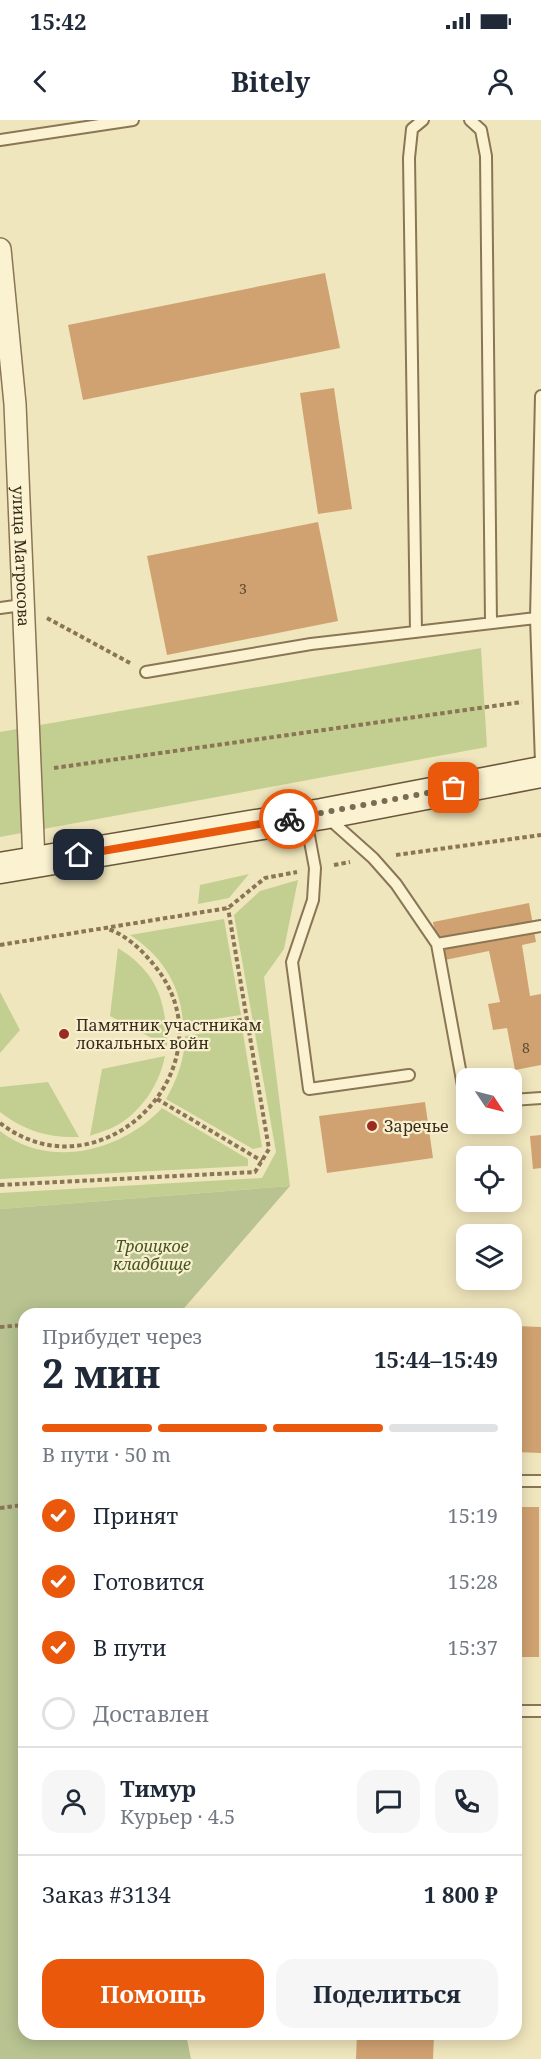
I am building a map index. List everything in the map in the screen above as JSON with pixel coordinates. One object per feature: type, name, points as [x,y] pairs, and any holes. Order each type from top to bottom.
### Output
[{"type":"main road","points":[[0,868],[314,815],[541,772]]},
{"type":"street","name":"улица Матросова","points":[[0,249],[7,403],[22,605],[34,862]]},
{"type":"lane","points":[[0,140],[133,120]]},
{"type":"lane","points":[[416,632],[409,158],[412,129],[423,120]]},
{"type":"lane","points":[[470,120],[481,130],[486,156],[491,623]]},
{"type":"lane","points":[[541,396],[536,618],[537,700],[541,764]]},
{"type":"lane","points":[[0,608],[22,605]]},
{"type":"lane","points":[[146,672],[311,644],[536,618]]},
{"type":"lane","points":[[314,815],[373,858],[396,884],[437,944],[460,1068]]},
{"type":"lane","points":[[314,815],[314,900],[292,962],[309,1089],[409,1075]]},
{"type":"lane","points":[[437,944],[541,926]]},
{"type":"lane","points":[[522,1099],[541,1098]]},
{"type":"lane","points":[[522,1481],[541,1481]]},
{"type":"lane","points":[[522,1711],[541,1711]]},
{"type":"path","points":[[22,605],[146,672]]},
{"type":"path","points":[[28,771],[537,700]]},
{"type":"path","points":[[0,945],[228,908],[265,878],[373,858],[541,835]]},
{"type":"path","points":[[0,1185],[255,1172],[269,1149],[228,908]]},
{"type":"path","points":[[0,1123],[14,1134],[51,1146],[90,1144],[123,1131],[150,1109],[170,1080],[179,1045],[177,1010],[164,976],[141,949],[104,928]]},
{"type":"path","points":[[178,1030],[247,1019]]},
{"type":"path","points":[[157,1099],[262,1161]]},
{"type":"path","points":[[0,1327],[18,1326]]},
{"type":"path","points":[[0,1508],[18,1505]]},
{"type":"green space","points":[[481,648],[487,747],[0,837],[0,732]]},
{"type":"green space","points":[[249,874],[229,898],[198,904],[200,885]]},
{"type":"green space","points":[[298,880],[284,949],[264,977],[290,1186],[0,1209],[0,1193],[262,1178],[276,1152],[234,915],[260,891]]},
{"type":"green space","points":[[224,919],[241,1015],[183,1024],[178,997],[168,973],[152,952],[130,935]]},
{"type":"green space","points":[[118,948],[142,968],[151,978],[157,990],[165,1015],[167,1046],[110,1016]]},
{"type":"green space","points":[[0,992],[20,1030],[0,1053]]},
{"type":"green space","points":[[242,1027],[262,1147],[253,1149],[166,1099],[180,1069],[185,1036]]},
{"type":"green space","points":[[165,1056],[155,1085],[137,1110],[110,1129],[90,1136],[102,1069]]},
{"type":"green space","points":[[48,1082],[79,1137],[37,1132],[0,1112],[0,1087]]},
{"type":"green space","points":[[162,1108],[248,1159],[248,1166],[0,1179],[0,1131],[20,1143],[41,1150],[63,1152],[85,1150],[127,1135],[146,1123]]},
{"type":"green space","name":"Троицкое кладбище","points":[[290,1186],[184,1308],[18,1308],[18,2040],[187,2040],[191,2059],[0,2059],[0,1209]]},
{"type":"building","points":[[325,273],[340,348],[83,400],[68,325]]},
{"type":"building","points":[[334,388],[352,509],[318,514],[300,393]]},
{"type":"building","points":[[318,522],[338,621],[167,655],[147,556]]},
{"type":"building","points":[[529,903],[536,942],[522,945],[530,996],[541,994],[541,1065],[515,1068],[507,1028],[493,1030],[488,1004],[500,1002],[489,951],[440,961],[433,922]]},
{"type":"building","points":[[425,1102],[433,1158],[327,1173],[319,1116]]},
{"type":"building","points":[[541,1135],[541,1168],[533,1169],[530,1136]]},
{"type":"building","points":[[522,1326],[541,1327],[541,1453],[522,1452]]},
{"type":"building","points":[[522,1507],[539,1507],[539,1657],[522,1657]]},
{"type":"building","points":[[357,2040],[434,2040],[433,2059],[356,2059]]},
{"type":"way so far","points":[[289,819],[454,788]]},
{"type":"place","name":"Памятник участникам локальных войн","points":[[64,1034]]},
{"type":"place","name":"Заречье","points":[[372,1126]]},
{"type":"route","points":[[79,855],[289,819]]}]
